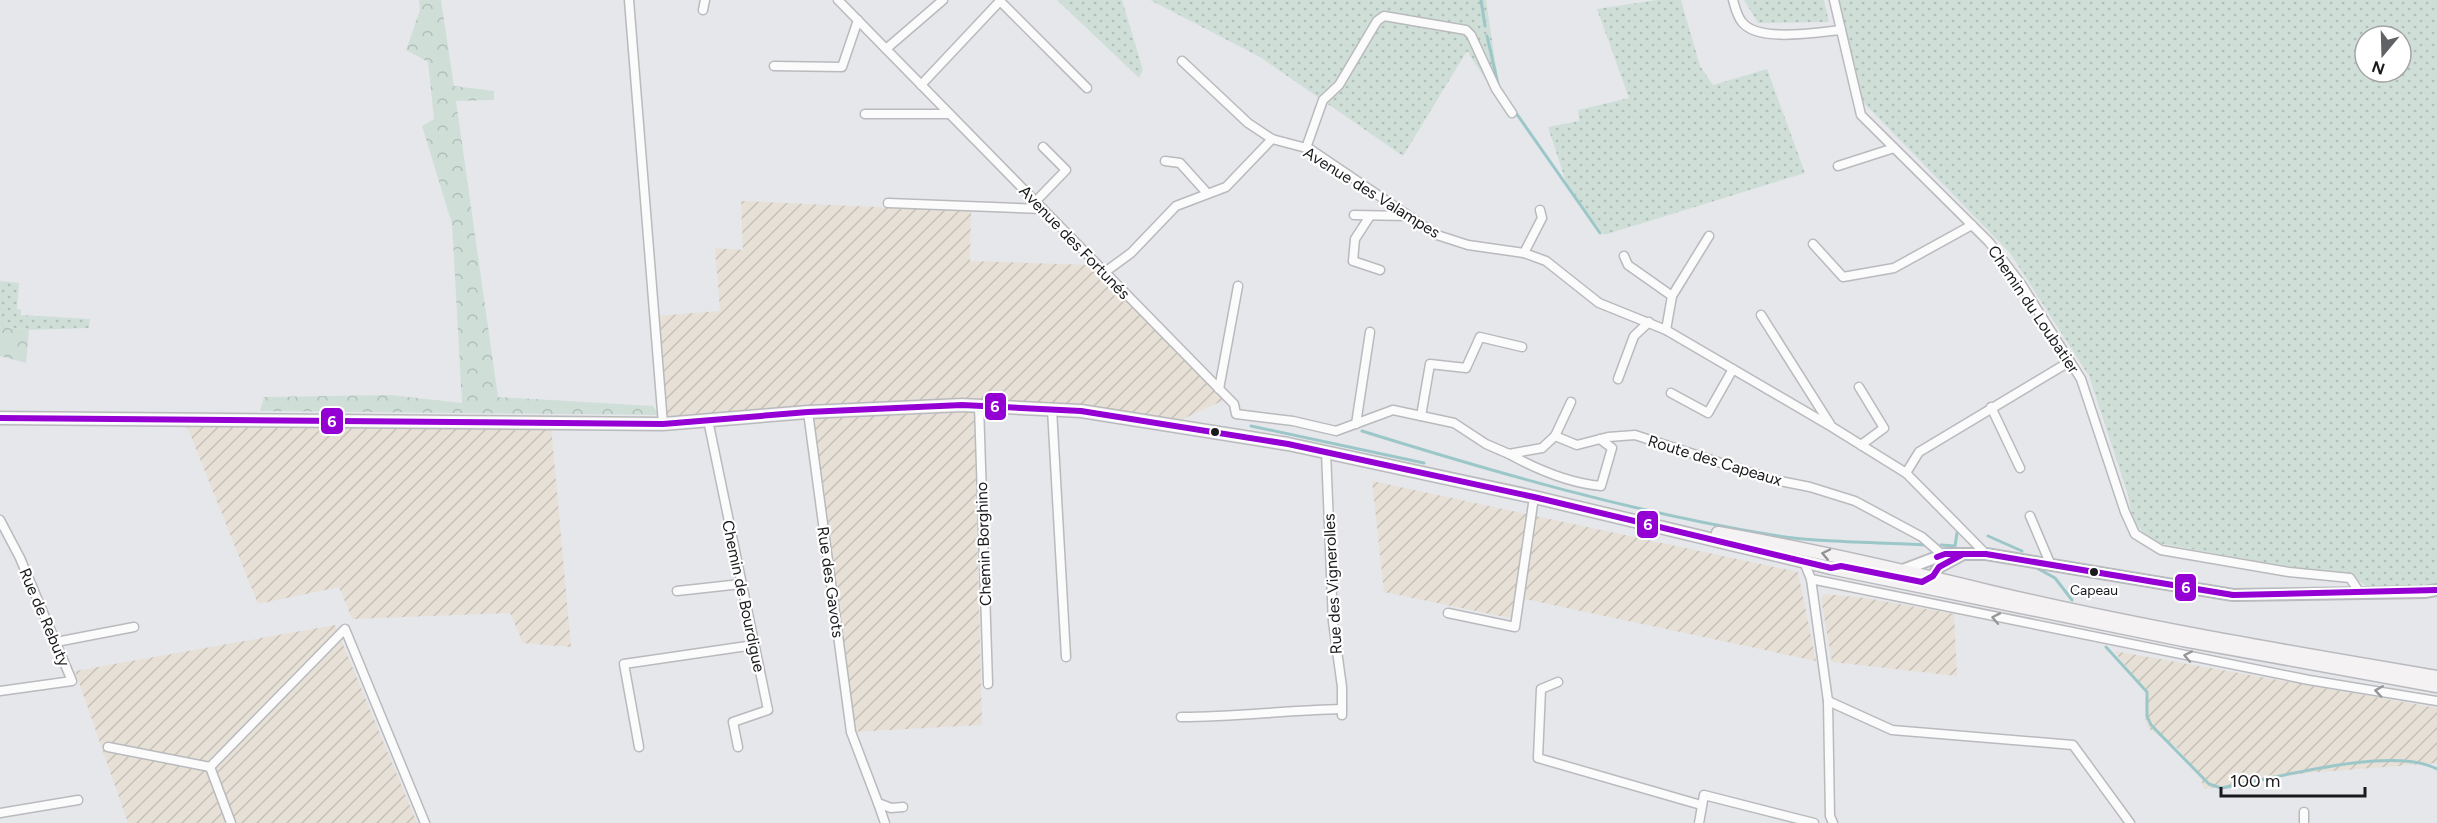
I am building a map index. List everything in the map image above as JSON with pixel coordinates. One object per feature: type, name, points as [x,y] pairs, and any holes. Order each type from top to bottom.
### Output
[{"type":"main road","points":[[0,418],[663,424],[808,412],[979,405],[1081,411],[1194,427],[1326,452],[1622,517],[1827,567],[2183,640],[2437,686]]},
{"type":"main road","points":[[1622,517],[1771,542],[1933,576],[1992,592],[2186,631],[2437,677]]},
{"type":"street","points":[[629,0],[663,424]]},
{"type":"street","points":[[703,10],[705,0]]},
{"type":"street","name":"Avenue des Fortunés","points":[[838,0],[1234,404],[1236,414],[1293,421],[1336,431],[1356,424]]},
{"type":"street","points":[[886,49],[943,0]]},
{"type":"street","points":[[1733,0],[1742,22],[1751,29],[1778,35],[1841,30]]},
{"type":"street","name":"Chemin du Loubatier","points":[[1834,0],[1861,115],[1989,242],[2021,284],[2081,379],[2125,512],[2135,534],[2161,550],[2289,572],[2350,578],[2360,593]]},
{"type":"street","points":[[921,85],[1001,1],[1087,88]]},
{"type":"street","points":[[1306,148],[1323,100],[1339,85],[1377,21],[1384,16],[1466,30],[1471,35],[1496,89],[1512,112]]},
{"type":"street","points":[[774,66],[842,67],[858,20]]},
{"type":"street","name":"Avenue des Valampes","points":[[1182,61],[1248,123],[1272,139],[1306,148],[1437,235],[1468,245],[1524,253],[1546,261],[1599,303],[1666,330],[1832,427],[1906,473],[1986,555]]},
{"type":"street","points":[[865,114],[950,114]]},
{"type":"street","points":[[1105,272],[1131,253],[1176,206],[1226,186],[1272,139]]},
{"type":"street","points":[[1035,201],[1066,170],[1043,147]]},
{"type":"street","points":[[1838,166],[1894,148]]},
{"type":"street","points":[[1165,160],[1180,163],[1207,193]]},
{"type":"street","points":[[888,203],[1043,209]]},
{"type":"street","points":[[1524,253],[1542,218],[1540,210]]},
{"type":"street","points":[[1354,215],[1408,216]]},
{"type":"street","points":[[1370,216],[1355,239],[1353,261],[1380,270]]},
{"type":"street","points":[[1813,244],[1843,277],[1894,268],[1972,225]]},
{"type":"street","points":[[1666,330],[1672,296],[1709,236]]},
{"type":"street","points":[[1624,256],[1628,265],[1672,296]]},
{"type":"street","points":[[1219,389],[1238,286]]},
{"type":"street","name":"Avenue des Valampes","points":[[1761,315],[1832,427]]},
{"type":"street","points":[[1618,379],[1634,336],[1648,322]]},
{"type":"street","points":[[1370,332],[1356,424],[1393,410],[1454,423],[1486,444],[1539,470],[1583,484],[1601,486],[1612,448],[1600,439]]},
{"type":"street","points":[[1421,416],[1430,363],[1466,368],[1480,337],[1522,347]]},
{"type":"street","points":[[1906,473],[1919,452],[2069,362]]},
{"type":"street","points":[[1671,393],[1708,413],[1733,369]]},
{"type":"street","points":[[1859,387],[1884,428],[1861,445]]},
{"type":"street","points":[[1509,454],[1542,448],[1555,436],[1571,402]]},
{"type":"street","name":"Chemin Borghino","points":[[979,405],[988,684]]},
{"type":"street","points":[[1991,407],[2020,468]]},
{"type":"street","points":[[1052,410],[1066,657]]},
{"type":"street","name":"Rue des Gavots","points":[[808,412],[851,732],[885,823]]},
{"type":"street","name":"Chemin de Bourdigue","points":[[708,420],[768,710],[733,722],[738,747]]},
{"type":"street","name":"Route des Capeaux","points":[[1555,436],[1576,445],[1600,439],[1635,435],[1770,480],[1810,487],[1856,501],[1922,537],[1946,558]]},
{"type":"street","name":"Rue des Vignerolles","points":[[1181,717],[1243,717],[1295,710],[1342,712],[1342,687],[1333,622],[1326,452]]},
{"type":"street","points":[[1448,614],[1515,627],[1534,497]]},
{"type":"street","points":[[2030,516],[2050,563]]},
{"type":"street","name":"Rue de Rebuty","points":[[0,520],[72,681],[0,691]]},
{"type":"street","points":[[1904,570],[1963,554],[2050,563],[2182,588],[2234,595],[2437,590]]},
{"type":"street","points":[[1811,579],[1827,567],[1841,566],[1922,582],[1933,576],[1946,558]]},
{"type":"street","points":[[1804,562],[1811,579],[1828,701],[1830,816],[1833,823]]},
{"type":"street","points":[[1811,579],[2309,680],[2437,701]]},
{"type":"street","points":[[677,591],[741,584]]},
{"type":"street","points":[[56,642],[134,627]]},
{"type":"street","points":[[210,767],[345,629],[424,823]]},
{"type":"street","points":[[639,747],[624,664],[754,645]]},
{"type":"street","points":[[1558,682],[1541,688],[1538,758],[1701,805]]},
{"type":"street","points":[[1828,701],[1892,730],[2073,745],[2130,823]]},
{"type":"street","points":[[108,747],[210,767]]},
{"type":"street","points":[[210,767],[231,823]]},
{"type":"street","points":[[1699,823],[1704,795],[1814,823]]},
{"type":"street","points":[[0,813],[78,800]]},
{"type":"street","points":[[879,803],[891,808],[903,807]]},
{"type":"street","points":[[2304,812],[2304,823]]},
{"type":"shaded area","points":[[741,201],[971,211],[970,261],[1091,265],[1224,400],[1172,424],[974,405],[982,725],[851,732],[808,412],[663,424],[656,316],[720,311],[715,248],[743,250]]},
{"type":"shaded area","points":[[184,419],[551,425],[571,647],[523,643],[510,613],[352,619],[339,587],[258,604]]},
{"type":"shaded area","points":[[1372,481],[1798,572],[1816,661],[1525,599],[1510,618],[1384,592]]},
{"type":"shaded area","points":[[1824,594],[1866,598],[1954,614],[1957,676],[1832,662],[1821,599]]},
{"type":"shaded area","points":[[335,625],[417,823],[128,823],[75,671]]},
{"type":"shaded area","points":[[2114,651],[2437,708],[2437,763],[2306,773],[2204,789],[2199,773],[2177,748],[2148,728],[2145,717],[2146,691]]},
{"type":"green space","points":[[419,0],[441,0],[454,86],[494,91],[494,100],[456,101],[498,397],[653,406],[659,415],[260,411],[264,397],[391,395],[462,403],[452,224],[422,126],[434,119],[428,62],[406,50],[420,10]]},
{"type":"green space","points":[[1057,0],[1122,0],[1143,70],[1139,78]]},
{"type":"green space","points":[[1150,0],[1486,0],[1498,80],[1510,116],[1467,51],[1403,156],[1260,57]]},
{"type":"green space","points":[[1657,0],[1681,0],[1700,66],[1713,85],[1767,69],[1805,173],[1604,235],[1568,188],[1548,127],[1579,121],[1578,110],[1629,98],[1597,9]]},
{"type":"green space","points":[[1744,0],[1824,0],[1829,22],[1758,23]]},
{"type":"green space","points":[[1838,0],[2437,0],[2437,585],[2371,589],[2349,575],[2278,565],[2158,543],[2144,534],[2133,518],[2128,495],[2089,376],[2010,253],[1861,100]]},
{"type":"green space","points":[[0,281],[19,283],[17,309],[21,310],[21,315],[90,319],[89,328],[29,330],[0,326]]},
{"type":"green space","points":[[0,326],[29,330],[26,363],[0,356]]},
{"type":"waterway","points":[[1481,0],[1485,26]]},
{"type":"waterway","points":[[1487,36],[1498,84]]},
{"type":"waterway","points":[[1514,110],[1600,233]]},
{"type":"waterway","points":[[1251,426],[1424,463]]},
{"type":"waterway","points":[[1362,431],[1565,490],[1720,526],[1810,540],[1926,545]]},
{"type":"waterway","points":[[1941,545],[1955,546],[1957,533]]},
{"type":"waterway","points":[[1988,536],[2022,551]]},
{"type":"waterway","points":[[2033,566],[2055,578],[2072,600]]},
{"type":"waterway","points":[[2106,647],[2147,692],[2147,716],[2151,725],[2209,784],[2221,788],[2362,762],[2417,763],[2437,769]]},
{"type":"transit line","name":"6","points":[[0,418],[663,424],[808,412],[962,405],[1081,411],[1288,444],[1534,497],[1831,568],[1841,566],[1922,582],[1933,576],[1939,567],[1963,554]]},
{"type":"transit line","name":"6","points":[[1937,557],[1945,554],[1986,554],[2233,595],[2437,590]]},
{"type":"place","name":"Capeau","points":[[2094,572]]}]
